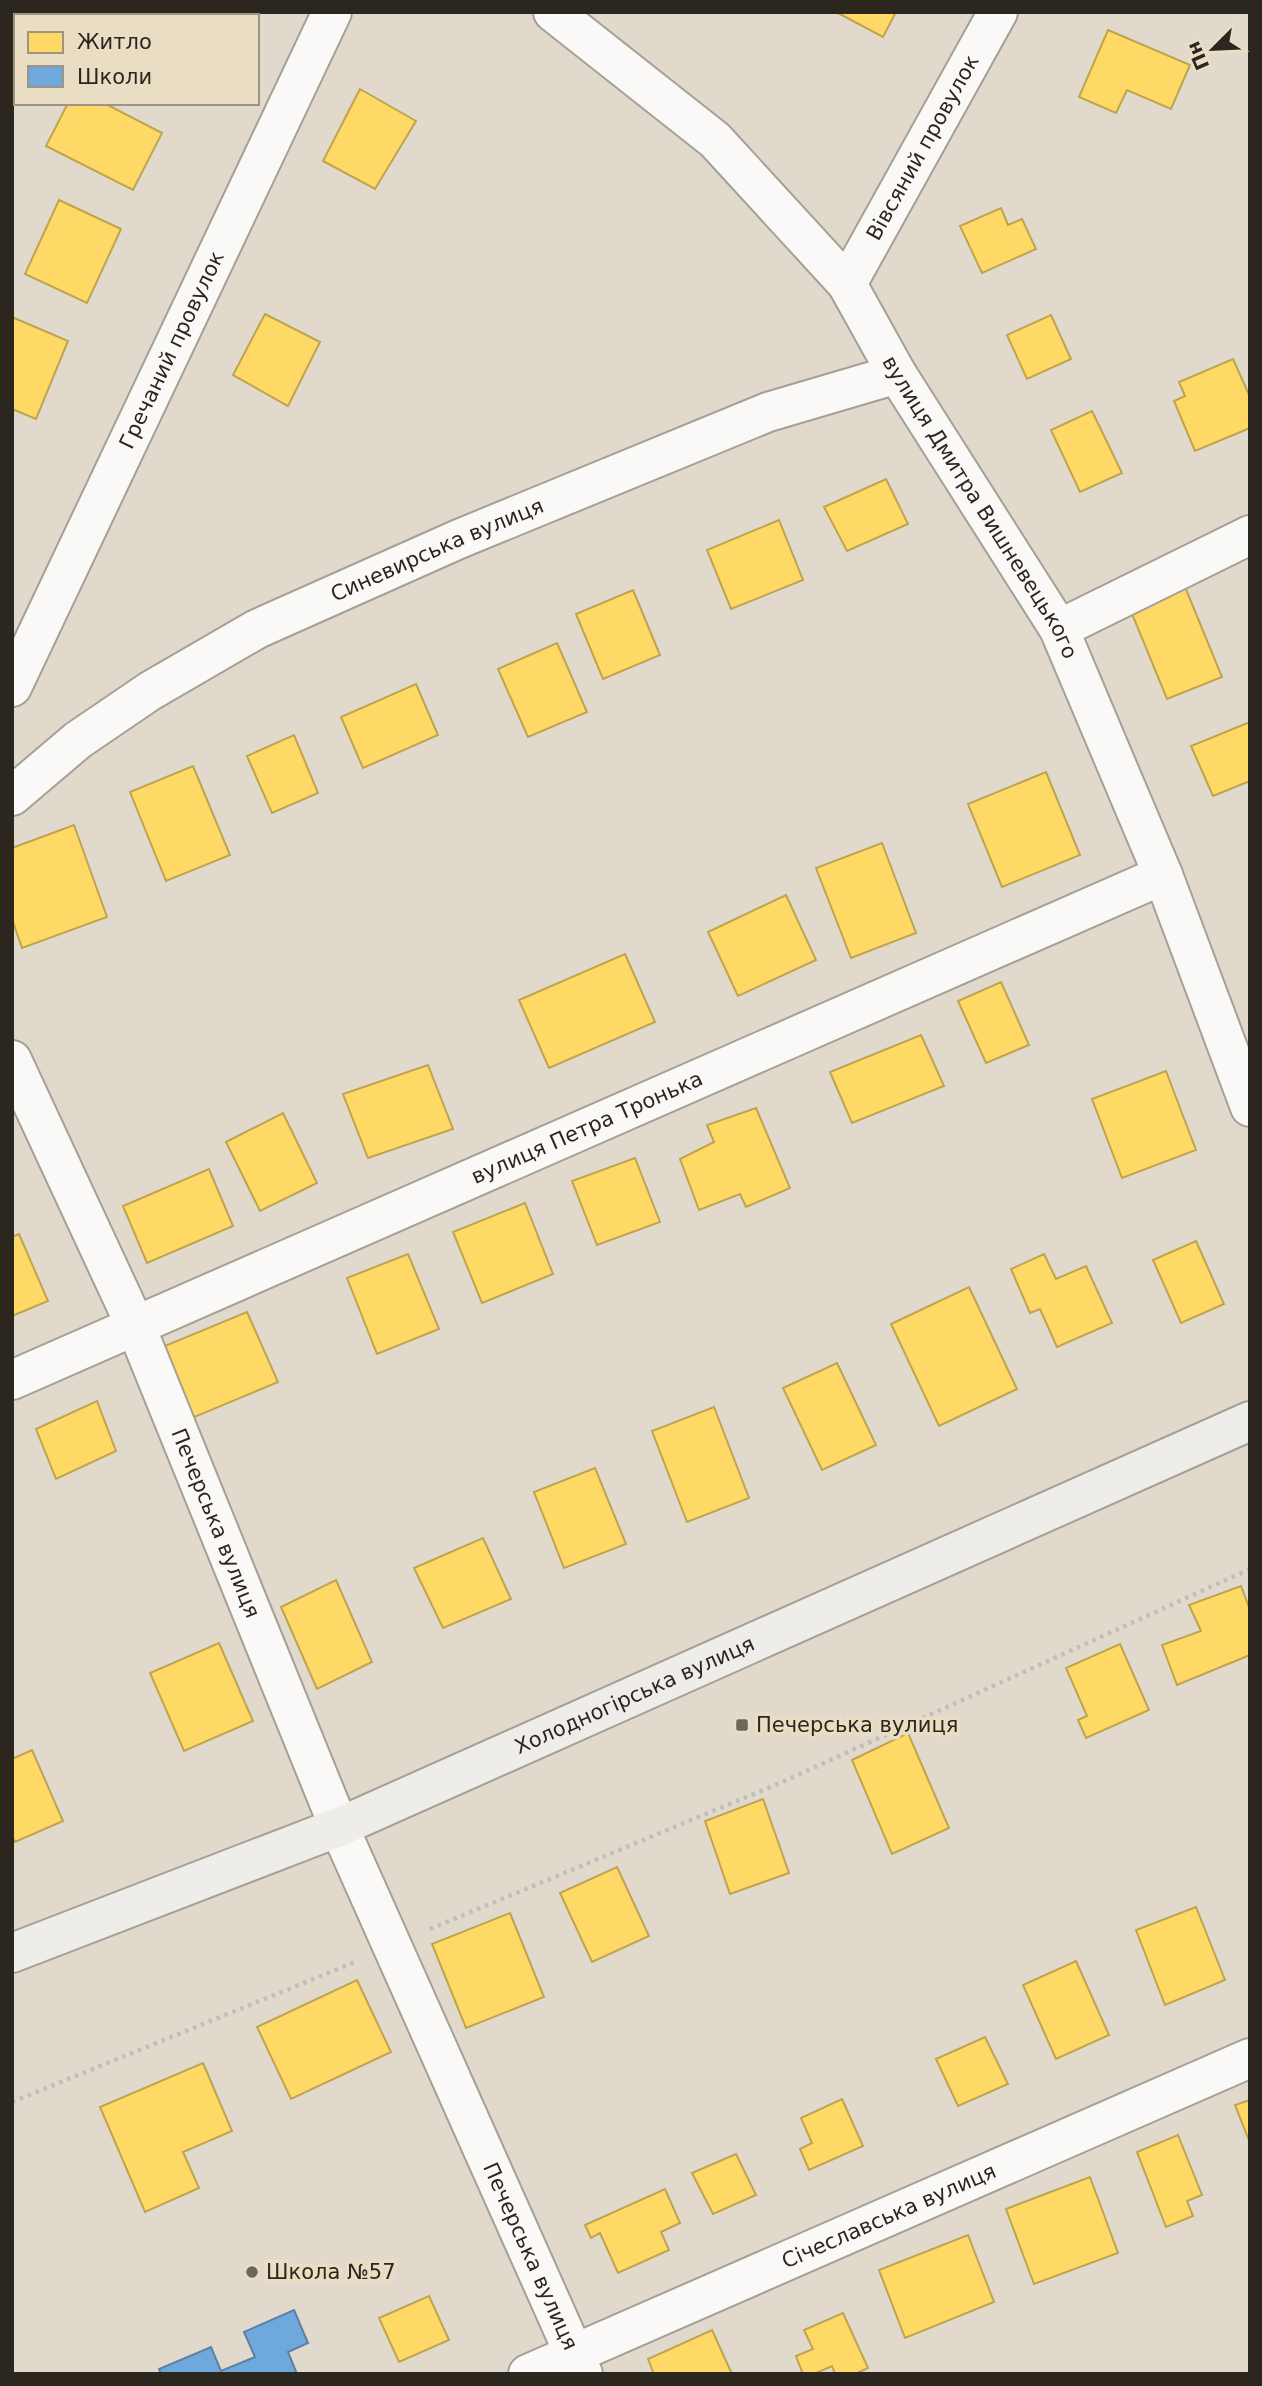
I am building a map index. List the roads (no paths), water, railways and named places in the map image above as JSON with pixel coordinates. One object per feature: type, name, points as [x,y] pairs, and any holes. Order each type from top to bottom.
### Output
[{"type":"main road","name":"Холодногірська вулиця","points":[[12,1953],[339,1827],[1250,1421]]},
{"type":"street","name":"Гречаний провулок","points":[[12,687],[332,12]]},
{"type":"street","name":"вулиця Дмитра Вишневецького","points":[[553,12],[715,140],[847,285],[897,374],[1059,629],[1163,875],[1250,1107]]},
{"type":"street","name":"Вівсяний провулок","points":[[847,285],[998,12]]},
{"type":"street","name":"Синевирська вулиця","points":[[12,796],[78,740],[149,691],[257,629],[459,539],[768,412],[897,374]]},
{"type":"street","points":[[1059,629],[1250,535]]},
{"type":"street","name":"вулиця Петра Тронька","points":[[12,1380],[1163,875]]},
{"type":"street","name":"Печерська вулиця","points":[[12,1060],[136,1326],[339,1827],[578,2364]]},
{"type":"street","name":"Січеславська вулиця","points":[[528,2374],[578,2364],[1250,2058]]},
{"type":"place","name":"Печерська вулиця","points":[[742,1725]]},
{"type":"place","name":"Школа №57","points":[[252,2272]]}]
